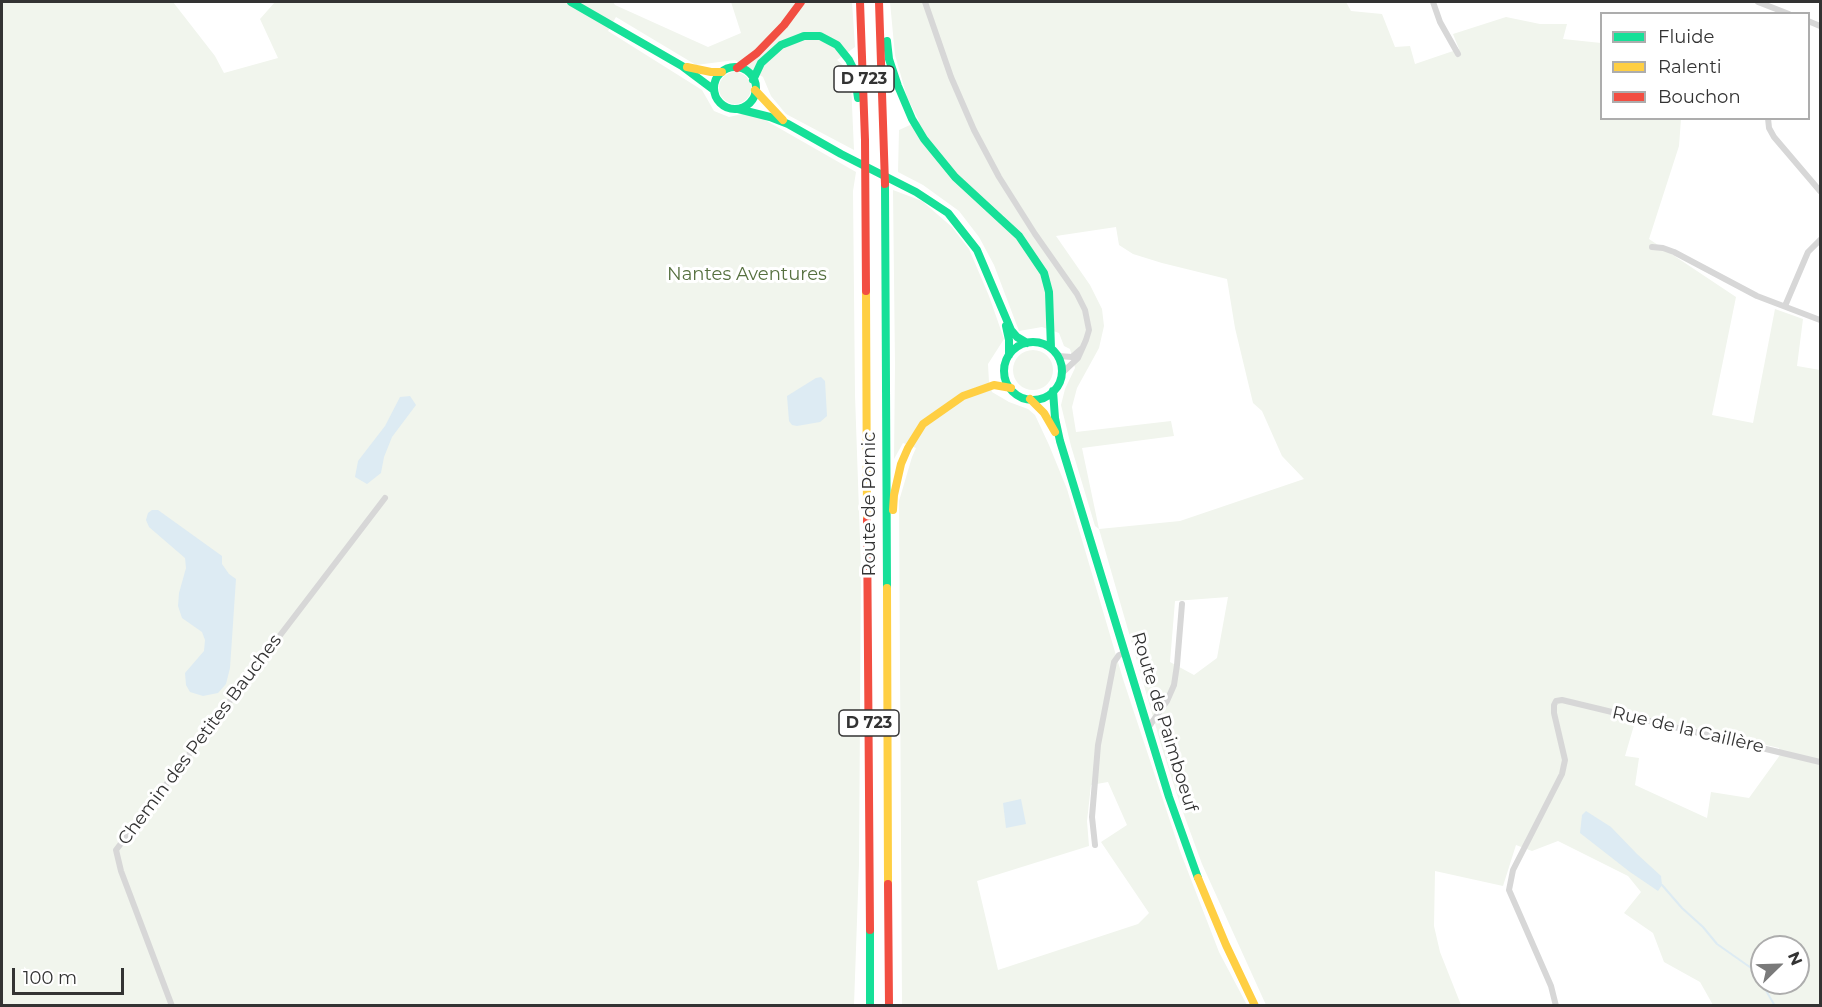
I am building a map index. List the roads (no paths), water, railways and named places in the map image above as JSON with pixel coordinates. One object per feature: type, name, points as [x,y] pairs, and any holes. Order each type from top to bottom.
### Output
[{"type":"main road","points":[[571,2],[682,66],[714,90]]},
{"type":"main road","points":[[737,68],[757,53],[801,2]]},
{"type":"main road","name":"Route de Pornic","points":[[860,2],[865,156],[870,1005]]},
{"type":"main road","points":[[879,6],[886,27],[892,70],[912,119],[924,139],[955,177],[1019,236],[1041,267],[1049,292],[1051,348]]},
{"type":"main road","name":"Route de Pornic","points":[[879,6],[885,168],[889,1005]]},
{"type":"main road","points":[[753,80],[761,63],[776,49],[798,37],[820,36],[837,45],[854,70],[859,138],[865,156]]},
{"type":"main road","points":[[682,66],[711,72],[722,72],[730,68],[747,72],[753,80],[755,90],[771,110],[788,124]]},
{"type":"main road","points":[[722,72],[715,82],[714,90],[722,105],[788,124],[916,192],[948,213],[969,238],[983,262],[1003,313],[1017,337],[1027,343]]},
{"type":"main road","points":[[738,109],[752,100],[755,90]]},
{"type":"main road","points":[[1003,313],[1009,340],[1009,355],[1005,371],[1011,388],[1020,396],[1030,399],[1043,398],[1053,391],[1059,382],[1061,363],[1051,348],[1040,343],[1027,343],[1017,347],[1009,355]]},
{"type":"main road","points":[[887,538],[893,521],[894,495],[901,464],[923,423],[963,396],[994,385],[1011,388]]},
{"type":"main road","name":"Route de Paimboeuf","points":[[1053,391],[1060,441],[1177,820],[1226,945],[1255,1005]]},
{"type":"main road","name":"Route de Paimboeuf","points":[[1030,399],[1044,413],[1060,441]]},
{"type":"street","points":[[925,2],[951,77],[974,130],[999,177],[1077,294],[1085,310],[1089,330],[1082,349],[1078,358],[1061,374]]},
{"type":"street","points":[[1433,2],[1440,22],[1458,54]]},
{"type":"street","points":[[1758,2],[1784,12]]},
{"type":"street","points":[[1768,120],[1769,128],[1774,137],[1821,191]]},
{"type":"street","points":[[1785,306],[1808,252],[1821,240]]},
{"type":"street","points":[[1652,248],[1663,248],[1674,252],[1757,296],[1821,320]]},
{"type":"street","points":[[1058,356],[1072,357],[1082,349]]},
{"type":"street","name":"Chemin des Petites Bauches","points":[[172,1005],[121,871],[116,850],[384,498]]},
{"type":"street","points":[[1148,728],[1163,708],[1173,685],[1182,604]]},
{"type":"street","points":[[1095,845],[1092,817],[1098,745],[1114,662],[1119,655],[1125,653]]},
{"type":"street","name":"Rue de la Caillère","points":[[1556,1005],[1551,986],[1509,890],[1513,870],[1562,774],[1565,760],[1554,713],[1556,701],[1562,700],[1821,762]]},
{"type":"waterway","points":[[1662,885],[1717,944],[1754,970],[1775,1006]]},
{"type":"park label","name":"Nantes Aventures","points":[[747,275]]}]
